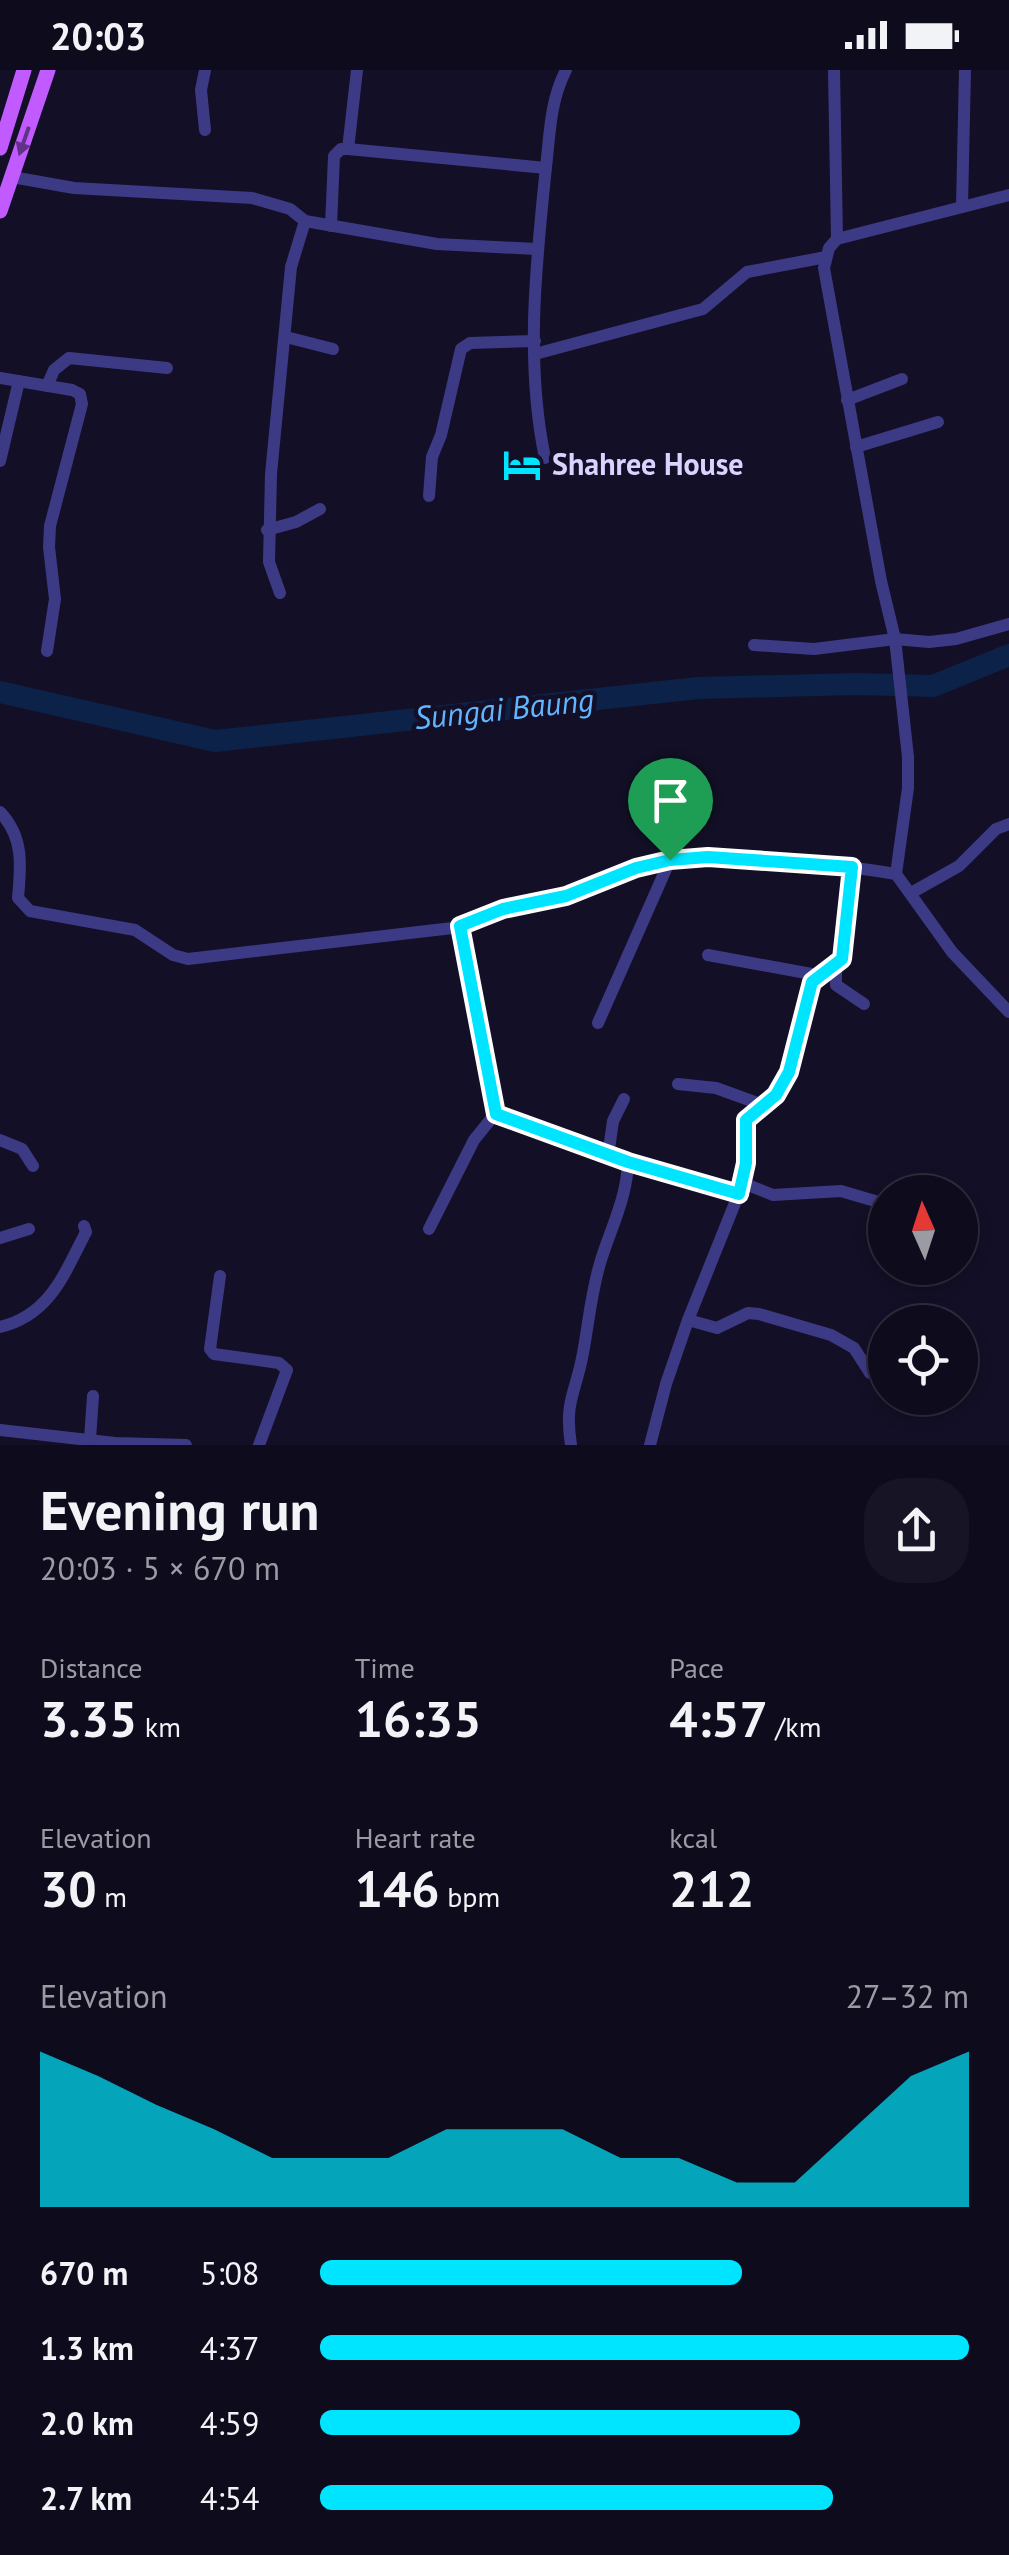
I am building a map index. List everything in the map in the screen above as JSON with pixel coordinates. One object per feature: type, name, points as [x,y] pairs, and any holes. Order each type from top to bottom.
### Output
[{"type":"main road","points":[[0,148],[24,70]]},
{"type":"main road","points":[[0,212],[48,70]]},
{"type":"street","points":[[205,70],[201,90],[205,130]]},
{"type":"street","points":[[348,148],[356,70]]},
{"type":"street","points":[[545,458],[534,397],[536,249],[552,110],[566,70]]},
{"type":"street","points":[[834,70],[837,240],[826,257],[826,280],[880,581],[895,640],[908,758],[908,788],[896,874]]},
{"type":"street","points":[[962,206],[965,70]]},
{"type":"street","points":[[331,226],[334,156],[340,149],[546,168]]},
{"type":"street","points":[[12,178],[74,188],[252,198],[278,204],[305,222],[437,244],[536,249]]},
{"type":"street","points":[[837,240],[1009,195]]},
{"type":"street","points":[[280,594],[269,564],[267,530],[292,267],[305,222]]},
{"type":"street","points":[[429,496],[432,457],[441,435],[460,349],[470,343],[535,347],[703,309],[746,272],[826,257]]},
{"type":"street","points":[[286,338],[332,349]]},
{"type":"street","points":[[47,386],[54,370],[69,358],[167,368]]},
{"type":"street","points":[[0,378],[72,390],[80,394],[82,404],[50,526],[55,598],[48,651]]},
{"type":"street","points":[[848,400],[902,379]]},
{"type":"street","points":[[0,460],[19,381]]},
{"type":"street","points":[[856,448],[938,422]]},
{"type":"street","points":[[267,530],[293,523],[320,509]]},
{"type":"street","points":[[754,646],[814,649],[895,640],[929,642],[1009,624]]},
{"type":"street","points":[[0,812],[17,839],[21,858],[18,898],[30,911],[134,930],[178,957],[197,959],[460,926],[485,914],[566,896],[636,868],[670,860],[708,857],[852,867],[896,874],[952,952],[1009,1012]]},
{"type":"street","points":[[912,893],[959,866],[996,829],[1009,824]]},
{"type":"street","points":[[598,1023],[670,860]]},
{"type":"street","points":[[852,867],[845,946],[836,966],[836,984],[864,1004]]},
{"type":"street","points":[[460,926],[496,1114]]},
{"type":"street","points":[[708,955],[816,975],[836,966]]},
{"type":"street","points":[[650,1445],[688,1320],[741,1188],[746,1120],[776,1095],[789,1072],[816,975]]},
{"type":"street","points":[[678,1084],[716,1088],[763,1105]]},
{"type":"street","points":[[608,1156],[613,1120],[624,1099]]},
{"type":"street","points":[[496,1114],[608,1156],[741,1188],[773,1194],[842,1191],[868,1199]]},
{"type":"street","points":[[429,1229],[474,1140],[496,1114]]},
{"type":"street","points":[[0,1140],[22,1149],[34,1166]]},
{"type":"street","points":[[571,1445],[567,1414],[570,1392],[582,1358],[591,1294],[624,1196],[628,1162]]},
{"type":"street","points":[[0,1328],[36,1312],[54,1294],[86,1232],[84,1226]]},
{"type":"street","points":[[0,1238],[30,1229]]},
{"type":"street","points":[[220,1276],[210,1349],[214,1354],[279,1363],[288,1370],[258,1445]]},
{"type":"street","points":[[688,1320],[717,1328],[748,1313],[759,1314],[831,1335],[854,1348],[868,1371]]},
{"type":"street","points":[[90,1438],[93,1396]]},
{"type":"street","points":[[0,1430],[108,1443],[186,1445]]},
{"type":"waterway","name":"Sungai Baung","points":[[0,692],[215,741],[698,688],[933,686],[1009,655]]},
{"type":"place","name":"Shahree House","points":[[522,465]]},
{"type":"route","points":[[708,857],[852,867],[842,959],[816,975],[789,1072],[776,1095],[746,1120],[746,1163],[739,1194],[628,1162],[496,1114],[460,926],[485,914],[566,896],[636,868],[670,860],[708,857]]}]
